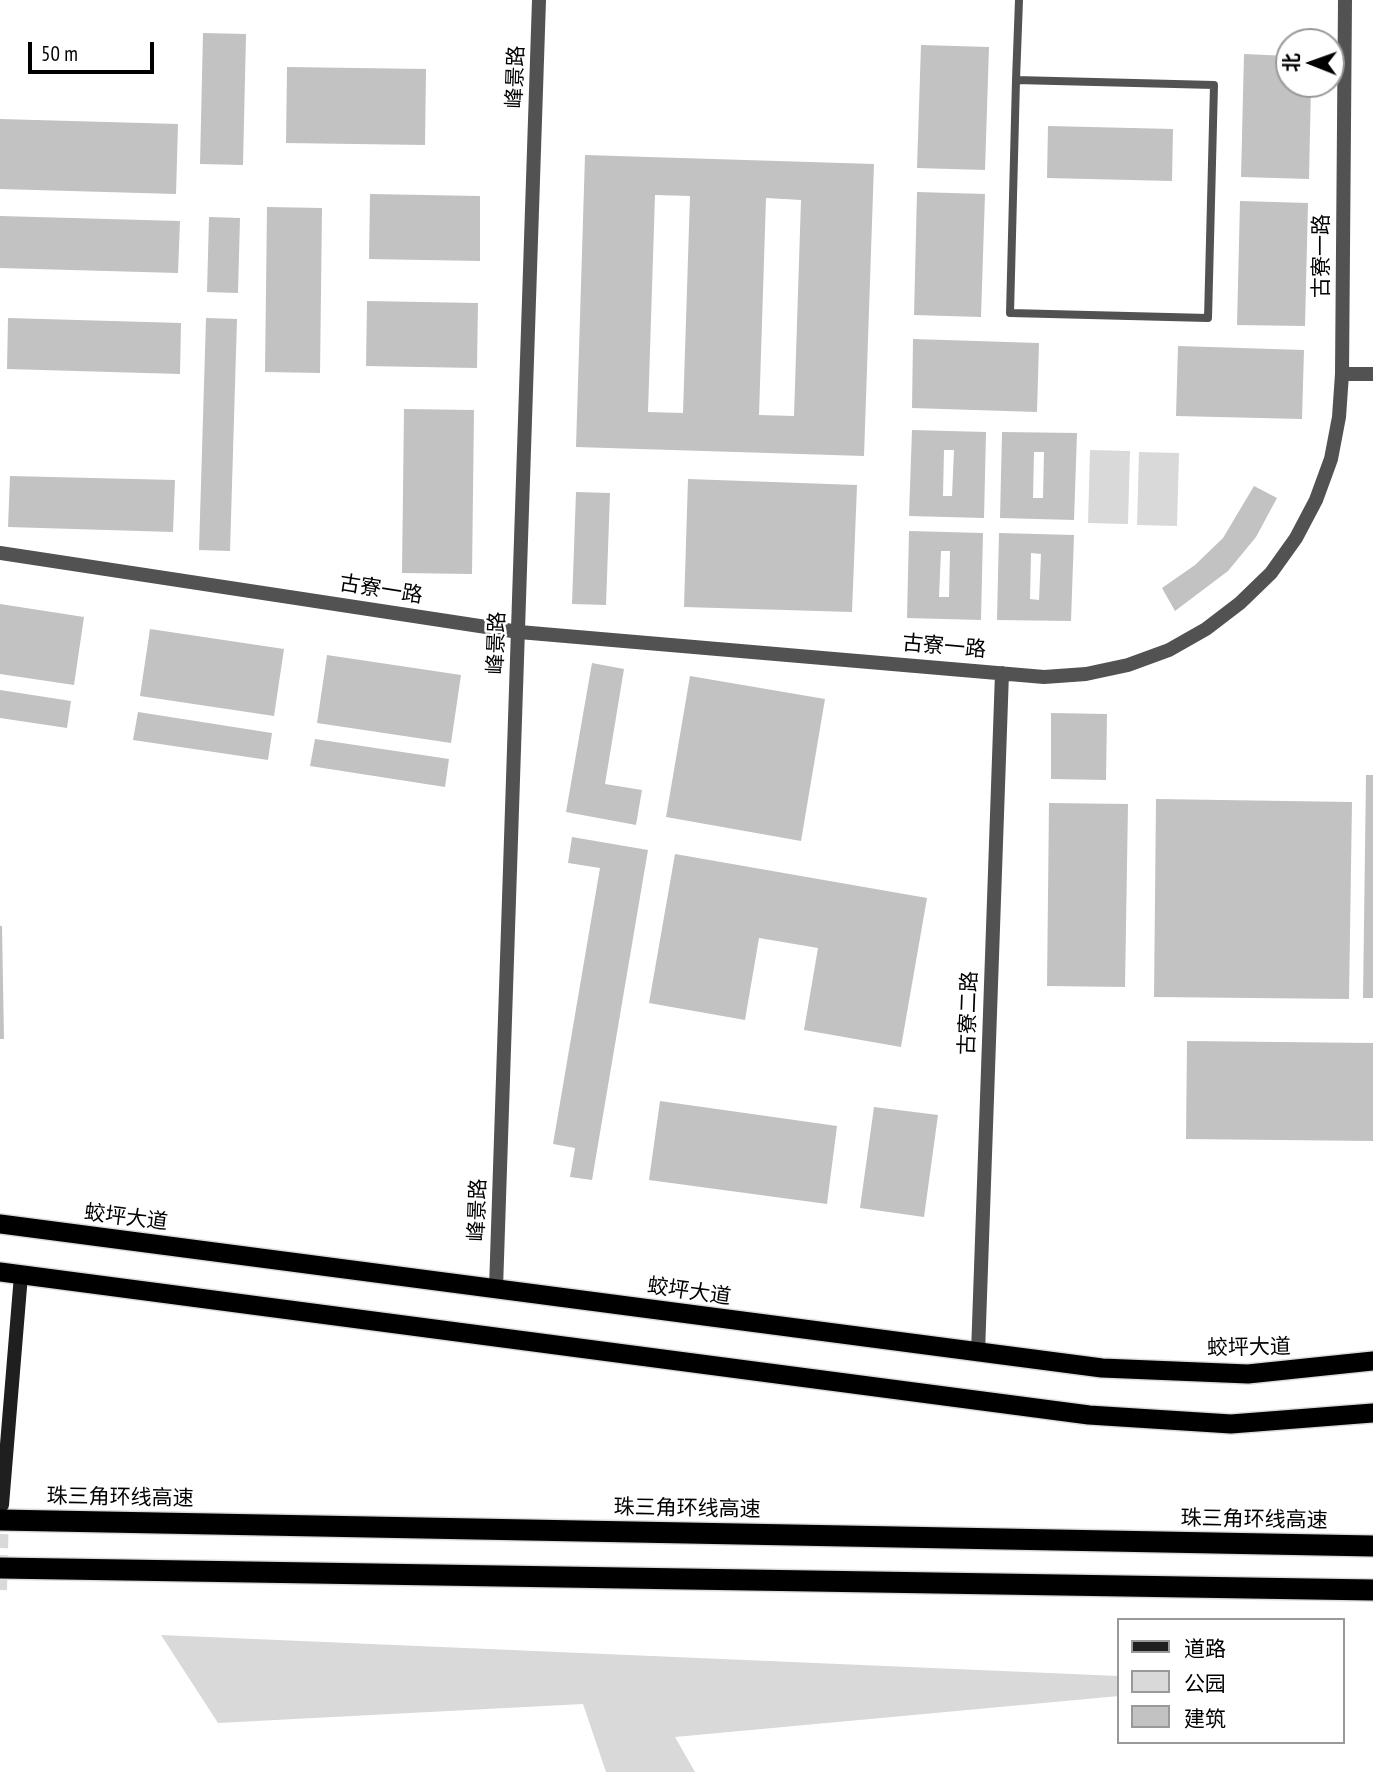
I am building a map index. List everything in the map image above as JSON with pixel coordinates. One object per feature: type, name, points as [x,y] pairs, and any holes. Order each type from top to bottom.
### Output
[{"type":"highway","name":"蛟坪大道","points":[[0,1224],[1102,1368],[1248,1374],[1373,1361]]},
{"type":"highway","points":[[0,1272],[1101,1416],[1231,1424],[1373,1413]]},
{"type":"highway","name":"珠三角环线高速","points":[[1,1513],[1373,1546]]},
{"type":"highway","points":[[0,1568],[1373,1590]]},
{"type":"main road","points":[[1,1513],[20,1275]]},
{"type":"street","name":"峰景路","points":[[496,1288],[540,0]]},
{"type":"street","name":"古寮一路","points":[[0,553],[519,632],[1044,677],[1087,674],[1128,665],[1168,650],[1206,629],[1240,603],[1271,573],[1296,538],[1316,500],[1337,428],[1342,374],[1345,0]]},
{"type":"street","points":[[1342,374],[1373,374]]},
{"type":"street","name":"古寮二路","points":[[978,1353],[1002,673]]},
{"type":"lane","points":[[1016,80],[1214,85],[1208,318],[1010,313],[1016,80],[1019,0]]},
{"type":"green space","points":[[1090,450],[1130,451],[1128,524],[1088,523]]},
{"type":"green space","points":[[1139,452],[1179,453],[1177,526],[1137,525]]},
{"type":"green space","points":[[161,1635],[1118,1676],[1118,1696],[675,1737],[695,1772],[606,1772],[583,1704],[218,1723]]},
{"type":"building","points":[[203,33],[246,34],[243,165],[200,164]]},
{"type":"building","points":[[921,45],[989,47],[985,170],[917,168]]},
{"type":"building","points":[[1244,54],[1275,55],[1275,98],[1311,98],[1309,179],[1241,177]]},
{"type":"building","points":[[287,67],[426,69],[425,145],[286,143]]},
{"type":"building","points":[[0,119],[178,124],[176,194],[0,189]]},
{"type":"building","points":[[1048,126],[1173,129],[1172,181],[1047,178]]},
{"type":"building","points":[[585,155],[874,164],[864,456],[576,447]],"holes":[[[655,195],[690,196],[683,413],[648,412]],[[766,198],[801,200],[794,416],[759,415]]]},
{"type":"building","points":[[917,192],[985,194],[981,317],[914,315]]},
{"type":"building","points":[[370,194],[480,196],[480,261],[369,259]]},
{"type":"building","points":[[1240,201],[1308,203],[1305,326],[1237,325]]},
{"type":"building","points":[[267,207],[322,208],[320,373],[265,372]]},
{"type":"building","points":[[0,216],[180,221],[178,273],[0,268]]},
{"type":"building","points":[[209,217],[240,218],[238,293],[207,292]]},
{"type":"building","points":[[367,301],[478,303],[477,368],[366,366]]},
{"type":"building","points":[[8,318],[181,323],[180,374],[7,369]]},
{"type":"building","points":[[206,318],[237,319],[230,551],[199,550]]},
{"type":"building","points":[[913,339],[1039,343],[1037,412],[912,408]]},
{"type":"building","points":[[1178,346],[1304,350],[1302,419],[1176,416]]},
{"type":"building","points":[[404,409],[474,410],[472,574],[402,573]]},
{"type":"building","points":[[912,430],[986,432],[984,518],[909,516]],"holes":[[[944,450],[954,450],[952,496],[943,496]]]},
{"type":"building","points":[[1002,432],[1077,433],[1074,520],[1000,518]],"holes":[[[1034,452],[1044,452],[1043,498],[1033,498]]]},
{"type":"building","points":[[10,476],[175,480],[173,532],[8,527]]},
{"type":"building","points":[[688,479],[857,485],[852,612],[684,607]]},
{"type":"building","points":[[1254,486],[1277,498],[1256,537],[1228,571],[1175,611],[1162,588],[1195,565],[1223,538]]},
{"type":"building","points":[[576,492],[610,493],[606,605],[572,604]]},
{"type":"building","points":[[909,531],[983,533],[981,620],[907,618]],"holes":[[[941,551],[950,551],[949,597],[939,597]]]},
{"type":"building","points":[[999,533],[1074,535],[1071,621],[997,620]],"holes":[[[1031,553],[1041,554],[1039,600],[1030,599]]]},
{"type":"building","points":[[0,604],[84,617],[74,685],[0,674]]},
{"type":"building","points":[[150,629],[284,649],[274,716],[140,696]]},
{"type":"building","points":[[327,655],[461,675],[451,743],[317,723]]},
{"type":"building","points":[[592,663],[624,669],[605,784],[642,790],[636,825],[566,812]]},
{"type":"building","points":[[690,676],[825,699],[801,841],[666,817]]},
{"type":"building","points":[[0,690],[71,701],[67,728],[0,718]]},
{"type":"building","points":[[138,712],[272,733],[268,760],[133,740]]},
{"type":"building","points":[[1051,713],[1107,714],[1106,780],[1051,779]]},
{"type":"building","points":[[315,739],[449,759],[445,787],[310,766]]},
{"type":"building","points":[[1366,775],[1373,775],[1373,998],[1363,998]]},
{"type":"building","points":[[1156,799],[1352,802],[1349,999],[1154,997]]},
{"type":"building","points":[[1049,803],[1128,804],[1125,987],[1047,986]]},
{"type":"building","points":[[572,837],[648,850],[592,1180],[570,1177],[575,1148],[553,1144],[600,868],[568,863]]},
{"type":"building","points":[[675,854],[927,898],[901,1047],[804,1030],[818,948],[759,938],[745,1020],[649,1003]]},
{"type":"building","points":[[2,926],[4,1039],[0,1039]]},
{"type":"building","points":[[1187,1041],[1373,1043],[1373,1141],[1186,1139]]},
{"type":"building","points":[[660,1101],[837,1126],[827,1204],[649,1180]]},
{"type":"building","points":[[874,1107],[938,1115],[924,1217],[860,1208]]},
{"type":"tunnel","points":[[0,1590],[2,1513]]}]
